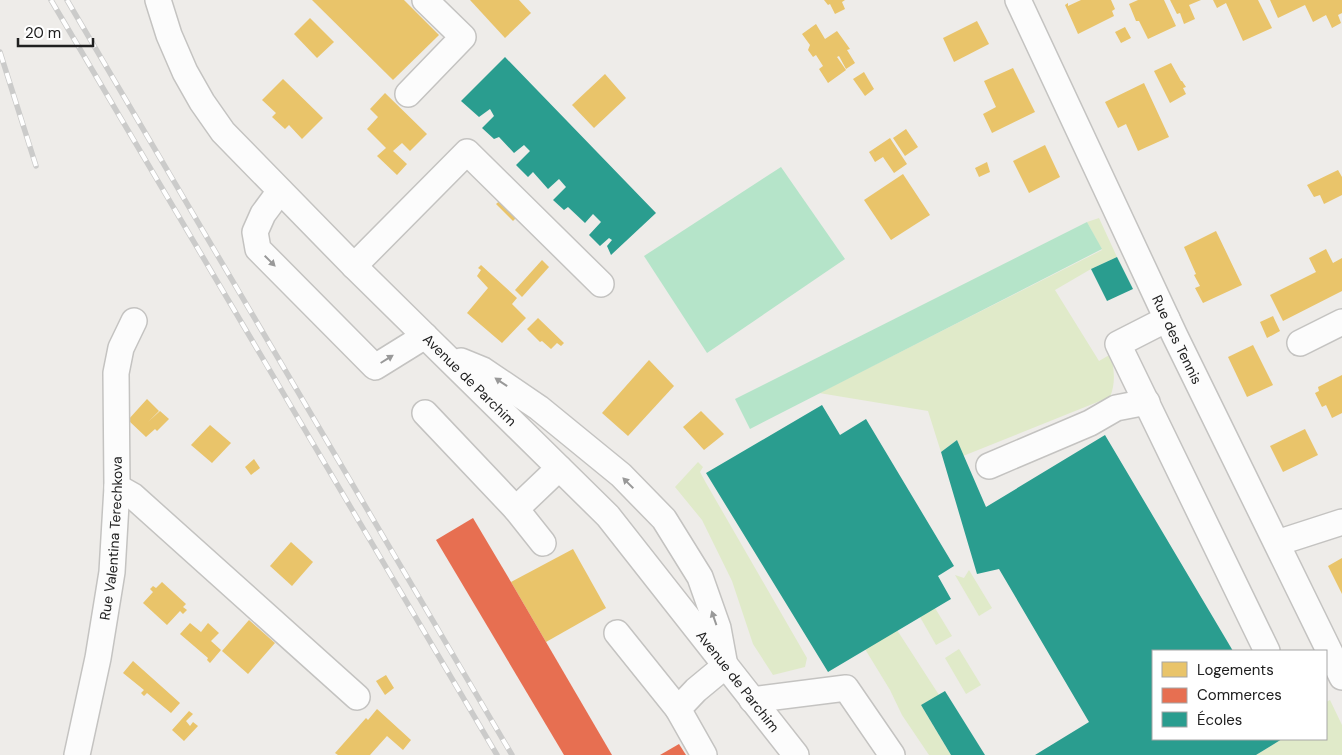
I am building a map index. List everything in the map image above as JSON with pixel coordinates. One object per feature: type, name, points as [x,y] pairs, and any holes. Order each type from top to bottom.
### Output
[{"type":"street","name":"Avenue de Parchim","points":[[158,0],[169,35],[185,72],[202,102],[223,132],[354,266],[608,516],[796,755]]},
{"type":"street","points":[[408,94],[463,37],[425,0]]},
{"type":"street","name":"Rue des Tennis","points":[[1018,0],[1167,319],[1342,677]]},
{"type":"street","points":[[354,266],[467,152],[601,284]]},
{"type":"street","points":[[280,190],[263,214],[255,232],[258,249],[375,367],[433,343],[483,370],[539,408],[620,475],[664,519],[700,576],[718,628],[725,666],[696,690],[678,709]]},
{"type":"street","points":[[1167,319],[1118,344],[1267,650]]},
{"type":"street","name":"Rue Valentina Terechkova","points":[[77,755],[98,658],[112,572],[117,487],[116,372],[121,348],[134,321]]},
{"type":"street","points":[[1300,343],[1342,322]]},
{"type":"street","points":[[989,466],[1090,422],[1116,408],[1147,402]]},
{"type":"street","points":[[425,413],[516,509],[542,543]]},
{"type":"street","points":[[516,509],[559,468]]},
{"type":"street","points":[[117,487],[133,496],[357,697]]},
{"type":"street","points":[[1278,543],[1342,522]]},
{"type":"street","points":[[617,632],[678,709],[704,755]]},
{"type":"street","points":[[752,700],[846,688],[892,755]]},
{"type":"green space","points":[[781,167],[845,259],[707,353],[644,256]]},
{"type":"green space","points":[[1099,218],[1117,257],[1091,269],[1055,290],[1099,361],[1111,354],[1114,376],[1110,397],[963,456],[957,440],[941,452],[928,411],[819,393],[1102,250],[1087,222]]},
{"type":"green space","points":[[1087,222],[1102,249],[750,429],[735,399]]},
{"type":"green space","points":[[698,462],[703,467],[700,472],[706,483],[807,658],[805,667],[773,675],[753,644],[732,581],[702,520],[675,487]]},
{"type":"green space","points":[[969,570],[992,608],[979,616],[955,575],[964,578]]},
{"type":"green space","points":[[935,608],[952,636],[936,645],[920,617]]},
{"type":"green space","points":[[897,630],[939,695],[921,705],[951,755],[929,755],[902,715],[890,690],[865,649]]},
{"type":"green space","points":[[959,649],[981,685],[966,694],[945,658]]},
{"type":"green space","points":[[1330,700],[1342,725],[1342,755],[1256,755],[1280,740],[1327,740],[1327,702]]},
{"type":"building: Logements","points":[[312,0],[404,0],[439,35],[393,80]]},
{"type":"building: Logements","points":[[470,0],[519,0],[531,13],[505,38]]},
{"type":"building: Logements","points":[[824,0],[845,0],[842,2],[845,9],[835,14],[830,4],[828,5]]},
{"type":"building: Logements","points":[[1081,0],[1111,0],[1115,9],[1112,11],[1114,16],[1078,34],[1065,5],[1068,3],[1068,6]]},
{"type":"building: Logements","points":[[1138,0],[1164,0],[1176,26],[1148,39],[1139,21],[1136,21],[1129,4]]},
{"type":"building: Logements","points":[[1170,0],[1201,0],[1189,5],[1195,19],[1184,24],[1180,13],[1177,14]]},
{"type":"building: Logements","points":[[1213,0],[1258,0],[1272,28],[1243,41],[1226,3],[1217,8]]},
{"type":"building: Logements","points":[[1270,0],[1342,0],[1342,13],[1338,15],[1341,23],[1332,28],[1326,15],[1313,22],[1305,5],[1278,18]]},
{"type":"building: Logements","points":[[310,18],[334,42],[317,58],[294,34]]},
{"type":"building: Logements","points":[[977,21],[989,44],[954,62],[943,38]]},
{"type":"building: Logements","points":[[816,24],[825,39],[837,31],[850,49],[847,50],[855,63],[846,69],[839,56],[837,57],[846,70],[828,83],[819,69],[823,66],[816,55],[813,57],[808,50],[810,45],[802,34]]},
{"type":"building: Logements","points":[[1125,27],[1131,38],[1121,43],[1115,32]]},
{"type":"building: Logements","points":[[1171,63],[1186,87],[1183,88],[1186,94],[1170,103],[1154,71]]},
{"type":"building: Logements","points":[[1013,68],[1035,112],[992,133],[983,114],[996,107],[984,81]]},
{"type":"building: Logements","points":[[864,72],[874,89],[865,96],[853,79]]},
{"type":"building: Logements","points":[[605,74],[626,98],[594,128],[572,105]]},
{"type":"building: Logements","points":[[283,79],[323,118],[302,139],[289,125],[285,129],[272,117],[276,113],[262,100]]},
{"type":"building: Logements","points":[[1144,83],[1169,137],[1138,151],[1126,124],[1118,128],[1105,102]]},
{"type":"building: Logements","points":[[385,93],[427,134],[410,151],[402,143],[393,151],[407,164],[397,175],[377,156],[386,148],[367,129],[378,117],[370,109]]},
{"type":"building: Logements","points":[[906,129],[918,147],[905,156],[893,138]]},
{"type":"building: Logements","points":[[890,138],[907,164],[894,173],[883,157],[875,162],[869,152]]},
{"type":"building: Logements","points":[[1045,145],[1060,177],[1029,193],[1013,161]]},
{"type":"building: Logements","points":[[987,162],[990,172],[979,177],[975,168]]},
{"type":"building: Logements","points":[[1338,170],[1342,177],[1342,195],[1324,204],[1320,195],[1314,197],[1307,185]]},
{"type":"building: Logements","points":[[903,174],[930,215],[891,240],[864,200]]},
{"type":"building: Logements","points":[[502,199],[519,215],[513,221],[496,204]]},
{"type":"building: Logements","points":[[1216,231],[1242,285],[1203,303],[1195,288],[1200,286],[1184,247]]},
{"type":"building: Logements","points":[[1326,249],[1333,263],[1342,258],[1342,291],[1283,321],[1270,295],[1316,272],[1309,258]]},
{"type":"building: Logements","points":[[542,260],[549,267],[522,297],[515,290]]},
{"type":"building: Logements","points":[[481,265],[517,298],[512,304],[526,318],[502,343],[467,313],[488,288],[477,276],[481,270],[478,268]]},
{"type":"building: Logements","points":[[1273,316],[1280,331],[1267,338],[1260,322]]},
{"type":"building: Logements","points":[[538,318],[564,343],[561,346],[557,343],[551,349],[542,341],[540,342],[527,329]]},
{"type":"building: Logements","points":[[1253,345],[1273,385],[1247,397],[1228,357]]},
{"type":"building: Logements","points":[[649,360],[674,386],[628,436],[602,413]]},
{"type":"building: Logements","points":[[1342,375],[1342,413],[1332,418],[1326,405],[1322,407],[1315,393],[1319,391],[1318,387]]},
{"type":"building: Logements","points":[[147,399],[159,411],[148,422],[160,411],[169,419],[157,431],[155,429],[146,437],[128,420]]},
{"type":"building: Logements","points":[[701,411],[724,434],[704,450],[683,427]]},
{"type":"building: Logements","points":[[210,425],[231,443],[212,463],[191,445]]},
{"type":"building: Logements","points":[[1305,429],[1318,455],[1283,472],[1270,446]]},
{"type":"building: Logements","points":[[254,459],[260,468],[251,475],[245,467]]},
{"type":"building: Logements","points":[[291,542],[313,562],[292,586],[270,566]]},
{"type":"building: Logements","points":[[573,549],[606,608],[546,642],[511,582]]},
{"type":"building: Logements","points":[[1342,558],[1342,594],[1328,566]]},
{"type":"building: Logements","points":[[162,582],[186,604],[183,607],[187,610],[183,614],[180,611],[167,625],[143,603],[153,592],[150,589],[153,586],[156,588]]},
{"type":"building: Logements","points":[[249,620],[275,643],[248,674],[222,651]]},
{"type":"building: Logements","points":[[190,623],[201,632],[208,623],[219,633],[211,641],[221,650],[210,663],[207,660],[208,658],[180,634]]},
{"type":"building: Logements","points":[[133,661],[180,703],[171,713],[147,693],[144,696],[141,693],[144,690],[123,673]]},
{"type":"building: Logements","points":[[386,675],[394,688],[385,695],[376,681]]},
{"type":"building: Logements","points":[[377,709],[411,740],[403,750],[387,736],[370,755],[338,755],[335,753],[366,718],[368,720]]},
{"type":"building: Logements","points":[[189,711],[193,714],[186,721],[190,726],[193,722],[198,726],[184,741],[172,730]]},
{"type":"building: Commerces","points":[[473,518],[612,755],[564,755],[436,540]]},
{"type":"building: Commerces","points":[[679,744],[686,755],[660,755]]},
{"type":"building: Écoles","points":[[505,57],[656,213],[611,255],[607,246],[612,240],[609,238],[600,246],[589,235],[601,222],[593,214],[585,223],[568,207],[564,210],[553,200],[566,187],[559,179],[548,189],[533,172],[528,177],[516,165],[530,151],[524,145],[514,153],[499,137],[494,139],[482,128],[494,116],[490,109],[479,117],[461,101]]},
{"type":"building: Écoles","points":[[1117,257],[1133,289],[1107,301],[1091,269]]},
{"type":"building: Écoles","points":[[822,405],[840,435],[866,419],[954,566],[938,576],[951,599],[828,672],[706,473]]},
{"type":"building: Écoles","points":[[1105,435],[1232,650],[1152,650],[1152,740],[1280,740],[1256,755],[1035,755],[1089,722],[999,569],[977,574],[941,452],[957,440],[986,507]]},
{"type":"building: Écoles","points":[[945,691],[985,755],[951,755],[921,705]]},
{"type":"railway","points":[[51,0],[497,755]]},
{"type":"railway","points":[[67,0],[512,755]]},
{"type":"railway","points":[[0,52],[36,166]]}]
